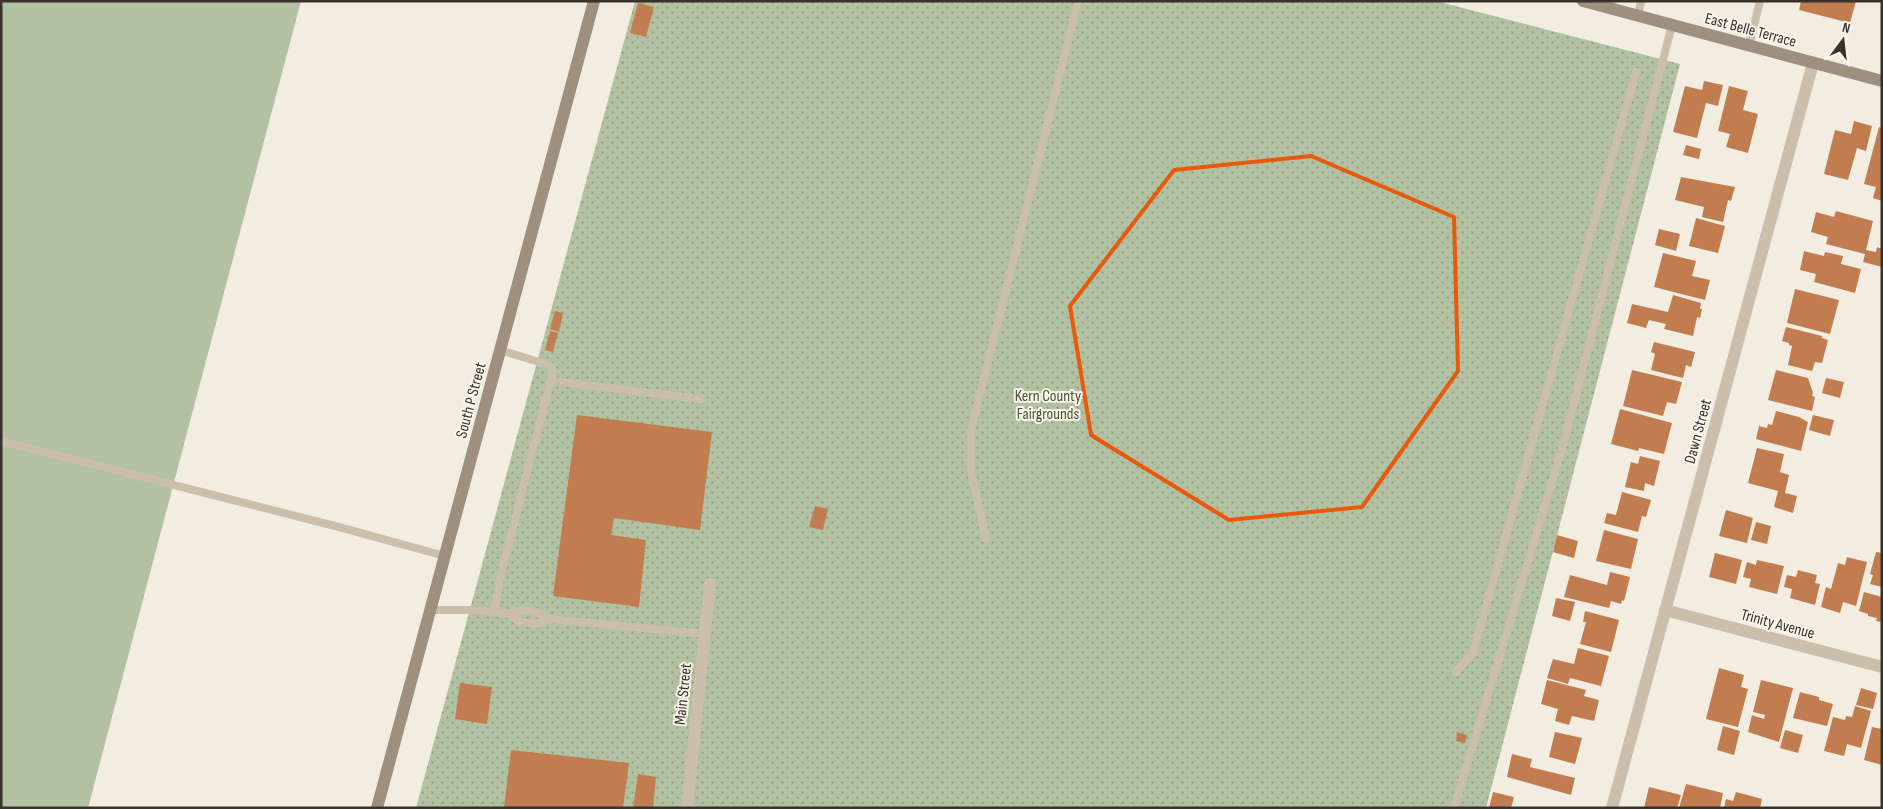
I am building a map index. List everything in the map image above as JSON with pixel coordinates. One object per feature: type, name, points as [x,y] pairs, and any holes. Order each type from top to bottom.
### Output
[{"type":"street","name":"South P Street","points":[[377,808],[594,1]]},
{"type":"street","name":"East Belle Terrace","points":[[1583,1],[1882,81]]},
{"type":"street","name":"Dawn Street","points":[[1612,808],[1813,63]]},
{"type":"street","name":"Main Street","points":[[687,808],[710,584]]},
{"type":"street","name":"Trinity Avenue","points":[[1666,610],[1882,668]]},
{"type":"lane","points":[[986,539],[971,470],[970,430],[1078,1]]},
{"type":"lane","points":[[1638,16],[1641,1]]},
{"type":"lane","points":[[1749,46],[1760,1]]},
{"type":"lane","points":[[1454,808],[1562,450],[1672,25]]},
{"type":"lane","points":[[1456,672],[1472,653],[1636,72]]},
{"type":"lane","points":[[494,612],[500,578],[553,371],[549,364],[500,350]]},
{"type":"lane","points":[[550,381],[701,399]]},
{"type":"lane","points":[[1,441],[445,556]]},
{"type":"lane","points":[[509,614],[520,609],[537,611],[549,619]]},
{"type":"lane","points":[[430,610],[494,612],[509,614],[519,622],[536,624],[549,619],[705,634]]},
{"type":"highlighted area","points":[[1311,156],[1454,217],[1458,371],[1362,507],[1229,520],[1091,435],[1070,306],[1174,170]]},
{"type":"green space","points":[[1,1],[301,1],[88,808],[1,808]]},
{"type":"green space","name":"Kern County Fairgrounds","points":[[635,1],[1436,1],[1680,64],[1486,808],[416,808]]},
{"type":"building","points":[[1801,1],[1856,1],[1850,23],[1799,10]]},
{"type":"building","points":[[638,3],[654,7],[646,37],[630,33]]},
{"type":"building","points":[[1704,81],[1723,85],[1718,106],[1706,103],[1697,138],[1673,132],[1685,86],[1702,90]]},
{"type":"building","points":[[1729,86],[1748,91],[1743,110],[1758,114],[1748,153],[1726,147],[1730,134],[1718,131]]},
{"type":"building","points":[[1854,121],[1872,126],[1866,151],[1857,148],[1848,180],[1824,174],[1835,130],[1851,134]]},
{"type":"building","points":[[1879,127],[1882,128],[1882,201],[1873,198],[1876,187],[1864,184]]},
{"type":"building","points":[[1686,145],[1701,149],[1699,159],[1683,155]]},
{"type":"building","points":[[1681,177],[1735,187],[1731,201],[1728,200],[1723,222],[1702,217],[1704,207],[1675,200]]},
{"type":"building","points":[[1836,211],[1873,221],[1866,250],[1876,252],[1877,247],[1882,249],[1882,267],[1863,262],[1865,254],[1826,244],[1828,237],[1811,232],[1816,212],[1834,217]]},
{"type":"building","points":[[1696,218],[1725,226],[1718,253],[1689,246]]},
{"type":"building","points":[[1659,229],[1680,234],[1676,251],[1655,245]]},
{"type":"building","points":[[1804,251],[1824,256],[1825,252],[1843,256],[1841,264],[1861,269],[1855,293],[1814,282],[1816,274],[1800,270]]},
{"type":"building","points":[[1663,253],[1696,261],[1692,276],[1710,280],[1705,300],[1654,287]]},
{"type":"building","points":[[1795,289],[1839,300],[1830,334],[1787,323]]},
{"type":"building","points":[[1673,295],[1701,303],[1700,318],[1697,317],[1693,336],[1664,329],[1666,324],[1649,320],[1646,328],[1627,323],[1632,304],[1668,312]]},
{"type":"building","points":[[555,311],[563,313],[559,332],[550,329]]},
{"type":"building","points":[[1786,327],[1822,336],[1822,338],[1828,340],[1822,363],[1815,362],[1812,371],[1788,365],[1792,346],[1782,341]]},
{"type":"building","points":[[550,331],[558,333],[553,352],[545,350]]},
{"type":"building","points":[[1654,342],[1695,352],[1691,367],[1686,365],[1683,378],[1651,370],[1655,354],[1651,352]]},
{"type":"building","points":[[1632,370],[1682,382],[1676,404],[1667,402],[1663,416],[1623,406]]},
{"type":"building","points":[[1776,370],[1808,378],[1813,393],[1812,396],[1815,397],[1812,411],[1768,400]]},
{"type":"building","points":[[1826,378],[1844,382],[1840,398],[1822,393]]},
{"type":"building","points":[[1620,409],[1672,423],[1664,454],[1639,448],[1638,451],[1611,444]]},
{"type":"building","points":[[1776,411],[1799,417],[1808,422],[1801,451],[1756,439],[1759,426],[1767,428],[1768,424],[1772,425]]},
{"type":"building","points":[[577,415],[712,432],[700,530],[614,518],[611,535],[646,540],[639,607],[553,596]]},
{"type":"building","points":[[1813,415],[1834,420],[1830,436],[1809,430]]},
{"type":"building","points":[[1757,448],[1784,454],[1780,472],[1789,475],[1785,493],[1797,496],[1793,513],[1774,507],[1778,491],[1748,483]]},
{"type":"building","points":[[1640,456],[1660,461],[1654,486],[1645,483],[1644,491],[1625,487],[1631,462],[1638,464]]},
{"type":"building","points":[[1622,492],[1651,500],[1646,517],[1642,516],[1638,532],[1604,523],[1607,513],[1616,515]]},
{"type":"building","points":[[815,506],[828,509],[823,530],[809,527]]},
{"type":"building","points":[[1726,510],[1753,518],[1747,543],[1719,536]]},
{"type":"building","points":[[1756,522],[1771,526],[1767,544],[1751,540]]},
{"type":"building","points":[[1604,530],[1638,539],[1631,569],[1596,561]]},
{"type":"building","points":[[1557,535],[1578,541],[1574,558],[1553,552]]},
{"type":"building","points":[[1876,552],[1882,553],[1882,587],[1870,584],[1873,575],[1870,574]]},
{"type":"building","points":[[1715,553],[1742,560],[1736,584],[1709,577]]},
{"type":"building","points":[[1847,557],[1867,562],[1856,606],[1843,602],[1840,613],[1821,607],[1826,587],[1831,589],[1838,563],[1845,565]]},
{"type":"building","points":[[1757,560],[1784,566],[1777,594],[1749,587],[1751,579],[1743,577],[1747,562],[1756,565]]},
{"type":"building","points":[[1798,570],[1817,575],[1815,583],[1820,584],[1815,605],[1790,598],[1792,589],[1784,587],[1787,575],[1796,577]]},
{"type":"building","points":[[1610,572],[1630,577],[1624,601],[1622,600],[1621,604],[1611,601],[1609,608],[1564,597],[1570,575],[1607,585]]},
{"type":"building","points":[[1864,592],[1882,597],[1882,622],[1876,621],[1877,618],[1859,611]]},
{"type":"building","points":[[1556,598],[1575,602],[1570,621],[1552,616]]},
{"type":"building","points":[[1585,611],[1619,620],[1611,652],[1580,644],[1586,622],[1583,622]]},
{"type":"building","points":[[1578,648],[1609,656],[1601,686],[1570,678],[1568,684],[1547,678],[1553,659],[1574,664]]},
{"type":"building","points":[[1719,668],[1744,675],[1741,687],[1748,689],[1738,727],[1706,719]]},
{"type":"building","points":[[1547,680],[1586,690],[1584,696],[1599,700],[1594,721],[1572,716],[1569,725],[1555,721],[1558,709],[1541,704]]},
{"type":"building","points":[[1761,680],[1793,688],[1779,742],[1748,732],[1752,715],[1764,719],[1765,715],[1753,712]]},
{"type":"building","points":[[460,683],[492,687],[487,724],[455,719]]},
{"type":"building","points":[[1861,688],[1877,693],[1873,709],[1856,705]]},
{"type":"building","points":[[1800,692],[1819,697],[1819,700],[1833,704],[1827,726],[1793,718]]},
{"type":"building","points":[[1855,706],[1871,711],[1861,748],[1847,744],[1844,756],[1824,751],[1833,717],[1845,720],[1846,716],[1852,717]]},
{"type":"building","points":[[1723,726],[1740,731],[1734,755],[1717,750]]},
{"type":"building","points":[[1872,727],[1882,729],[1882,765],[1864,760]]},
{"type":"building","points":[[1785,730],[1803,735],[1798,753],[1780,748]]},
{"type":"building","points":[[1457,732],[1467,735],[1465,743],[1456,741]]},
{"type":"building","points":[[1555,732],[1582,738],[1575,764],[1549,757]]},
{"type":"building","points":[[511,750],[629,763],[623,808],[504,808]]},
{"type":"building","points":[[1512,754],[1532,759],[1530,767],[1575,778],[1571,795],[1507,777]]},
{"type":"building","points":[[638,774],[656,777],[653,808],[633,808]]},
{"type":"building","points":[[1686,784],[1723,793],[1720,808],[1679,808]]},
{"type":"building","points":[[1649,787],[1681,795],[1677,808],[1644,808]]},
{"type":"building","points":[[1493,792],[1514,797],[1511,808],[1489,808]]},
{"type":"building","points":[[1736,792],[1762,799],[1760,808],[1724,808],[1726,799],[1733,801]]}]
